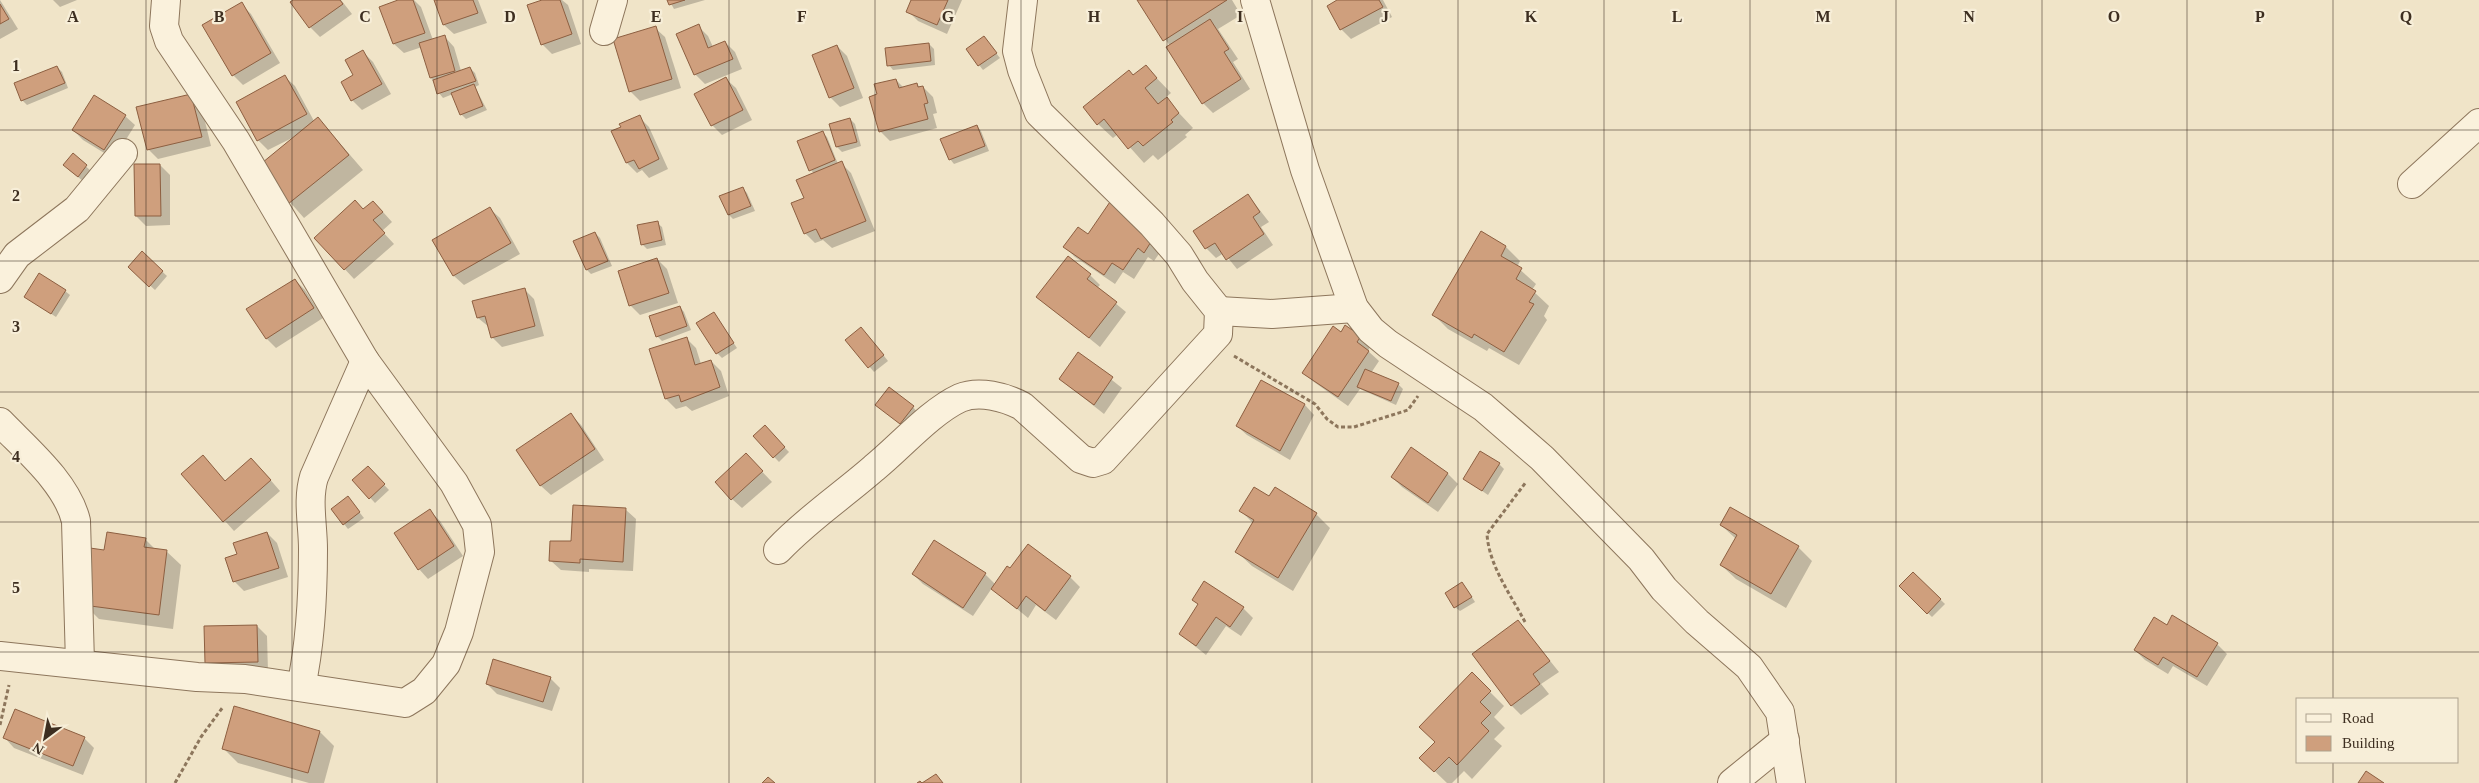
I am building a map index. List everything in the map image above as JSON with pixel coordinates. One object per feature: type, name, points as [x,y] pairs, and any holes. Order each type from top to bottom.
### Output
[{"type":"street","points":[[7,657],[80,663],[197,677],[245,679],[397,704],[405,703],[413,700],[424,691],[446,664],[459,632],[480,552],[477,525],[454,483],[365,361],[236,141],[169,42],[164,26],[166,0]]},
{"type":"street","points":[[604,30],[613,0]]},
{"type":"street","points":[[778,550],[801,526],[874,468],[934,416],[961,398],[999,396],[1011,400],[1022,406],[1082,459],[1093,463],[1103,460],[1213,342],[1218,334],[1219,311],[1195,280],[1179,255],[1152,224],[1039,113],[1022,70],[1017,51],[1023,0]]},
{"type":"street","points":[[1255,0],[1305,170],[1354,308],[1371,330],[1488,411],[1542,458],[1641,559],[1664,590],[1697,622],[1749,667],[1780,712],[1791,783]]},
{"type":"street","points":[[2412,184],[2479,123]]},
{"type":"street","points":[[0,279],[17,255],[77,208],[123,153]]},
{"type":"street","points":[[1219,311],[1272,314],[1354,308]]},
{"type":"street","points":[[301,687],[309,653],[313,595],[313,522],[309,493],[314,477],[365,361]]},
{"type":"street","points":[[0,422],[65,493],[73,510],[76,521],[80,663]]},
{"type":"street","points":[[1732,783],[1784,740]]},
{"type":"path","points":[[1213,342],[1315,404],[1326,418],[1338,427],[1354,427],[1408,410],[1434,374]]},
{"type":"path","points":[[1525,622],[1494,565],[1487,534],[1542,458]]},
{"type":"path","points":[[0,725],[7,657]]},
{"type":"path","points":[[175,783],[201,737],[245,679]]},
{"type":"building","points":[[293,0],[340,0],[343,4],[309,28],[290,2]]},
{"type":"building","points":[[398,0],[413,0],[425,33],[393,44],[379,7]]},
{"type":"building","points":[[434,0],[473,0],[478,13],[443,25]]},
{"type":"building","points":[[542,0],[560,0],[572,34],[541,45],[527,5]]},
{"type":"building","points":[[667,0],[685,0],[669,5]]},
{"type":"building","points":[[911,0],[948,0],[937,25],[906,12]]},
{"type":"building","points":[[1137,0],[1227,0],[1163,41]]},
{"type":"building","points":[[1337,0],[1379,0],[1383,7],[1340,30],[1327,6]]},
{"type":"building","points":[[242,2],[271,53],[232,76],[202,25]]},
{"type":"building","points":[[0,4],[9,19],[0,24]]},
{"type":"building","points":[[1210,19],[1229,49],[1224,52],[1241,79],[1202,104],[1166,47]]},
{"type":"building","points":[[699,24],[708,48],[725,41],[733,59],[694,75],[676,34]]},
{"type":"building","points":[[656,26],[672,79],[629,92],[613,39]]},
{"type":"building","points":[[445,35],[455,71],[430,78],[419,43]]},
{"type":"building","points":[[984,36],[997,53],[978,66],[966,49]]},
{"type":"building","points":[[929,43],[931,61],[887,66],[885,48]]},
{"type":"building","points":[[837,45],[854,88],[829,98],[812,55]]},
{"type":"building","points":[[363,50],[382,84],[351,101],[341,82],[353,75],[345,60]]},
{"type":"building","points":[[1146,65],[1157,78],[1145,88],[1158,104],[1167,97],[1179,113],[1171,120],[1173,122],[1143,146],[1138,141],[1128,149],[1104,119],[1097,125],[1083,107],[1129,70],[1133,75]]},
{"type":"building","points":[[57,66],[65,83],[21,101],[14,83]]},
{"type":"building","points":[[470,67],[476,81],[437,94],[433,80]]},
{"type":"building","points":[[285,75],[307,114],[257,141],[236,102]]},
{"type":"building","points":[[726,77],[743,110],[711,126],[694,94]]},
{"type":"building","points":[[896,79],[899,88],[917,83],[918,87],[923,86],[928,103],[924,104],[928,119],[879,132],[869,97],[877,94],[874,84]]},
{"type":"building","points":[[474,84],[483,106],[460,115],[451,93]]},
{"type":"building","points":[[191,94],[202,137],[147,150],[136,107]]},
{"type":"building","points":[[94,95],[126,115],[104,150],[72,130]]},
{"type":"building","points":[[640,115],[659,159],[639,169],[634,160],[626,163],[611,131],[621,127],[619,124]]},
{"type":"building","points":[[318,117],[349,155],[288,204],[257,167]]},
{"type":"building","points":[[850,118],[857,142],[836,147],[829,124]]},
{"type":"building","points":[[977,125],[985,146],[949,160],[940,139]]},
{"type":"building","points":[[823,131],[835,160],[809,171],[797,141]]},
{"type":"building","points":[[73,153],[87,165],[78,177],[63,165]]},
{"type":"building","points":[[842,161],[866,221],[821,239],[816,229],[804,234],[791,203],[804,198],[796,180]]},
{"type":"building","points":[[134,164],[160,164],[161,216],[135,216]]},
{"type":"building","points":[[743,187],[751,206],[728,215],[719,196]]},
{"type":"building","points":[[1248,194],[1260,212],[1253,217],[1264,234],[1226,260],[1215,243],[1205,249],[1193,231]]},
{"type":"building","points":[[1114,196],[1154,237],[1144,253],[1138,248],[1123,270],[1112,263],[1104,275],[1063,247],[1078,227],[1088,234]]},
{"type":"building","points":[[355,200],[363,209],[373,201],[383,212],[373,220],[385,233],[344,270],[314,238]]},
{"type":"building","points":[[490,207],[511,243],[453,276],[432,240]]},
{"type":"building","points":[[658,221],[662,240],[641,245],[637,225]]},
{"type":"building","points":[[1481,231],[1506,246],[1501,256],[1522,268],[1516,279],[1536,291],[1529,302],[1534,304],[1504,352],[1474,334],[1472,338],[1432,315]]},
{"type":"building","points":[[595,232],[608,261],[586,270],[573,241]]},
{"type":"building","points":[[142,251],[163,271],[149,287],[128,267]]},
{"type":"building","points":[[1068,256],[1091,274],[1087,279],[1117,302],[1089,338],[1036,297]]},
{"type":"building","points":[[657,258],[669,293],[629,306],[618,271]]},
{"type":"building","points":[[39,273],[66,290],[51,314],[24,297]]},
{"type":"building","points":[[295,279],[314,308],[266,339],[246,309]]},
{"type":"building","points":[[525,288],[535,326],[491,338],[485,316],[477,318],[472,301]]},
{"type":"building","points":[[680,306],[687,326],[656,337],[649,316]]},
{"type":"building","points":[[714,312],[734,343],[716,354],[696,323]]},
{"type":"building","points":[[1345,325],[1361,336],[1357,342],[1369,351],[1338,397],[1302,373],[1333,326],[1341,332]]},
{"type":"building","points":[[861,327],[884,355],[868,368],[845,340]]},
{"type":"building","points":[[687,337],[695,365],[711,360],[720,387],[681,402],[679,395],[665,399],[649,349]]},
{"type":"building","points":[[1078,352],[1113,377],[1094,405],[1059,379]]},
{"type":"building","points":[[1365,369],[1399,383],[1391,401],[1357,387]]},
{"type":"building","points":[[1261,380],[1305,404],[1280,451],[1236,426]]},
{"type":"building","points":[[889,387],[914,406],[900,424],[875,405]]},
{"type":"building","points":[[571,413],[595,449],[540,486],[516,450]]},
{"type":"building","points":[[765,425],[785,447],[773,458],[753,436]]},
{"type":"building","points":[[1411,447],[1448,473],[1428,503],[1391,477]]},
{"type":"building","points":[[1480,451],[1500,463],[1482,491],[1463,479]]},
{"type":"building","points":[[746,453],[763,471],[731,500],[715,482]]},
{"type":"building","points":[[203,455],[225,481],[251,458],[271,480],[223,522],[181,474]]},
{"type":"building","points":[[368,466],[385,484],[369,499],[352,480]]},
{"type":"building","points":[[1254,487],[1269,496],[1275,487],[1317,513],[1278,578],[1235,552],[1254,520],[1239,511]]},
{"type":"building","points":[[348,496],[360,512],[343,525],[331,509]]},
{"type":"building","points":[[573,505],[626,508],[623,562],[580,559],[580,563],[549,561],[550,541],[571,541]]},
{"type":"building","points":[[1730,507],[1799,546],[1771,594],[1720,565],[1737,535],[1720,525]]},
{"type":"building","points":[[430,509],[454,546],[418,570],[394,533]]},
{"type":"building","points":[[107,532],[146,538],[144,547],[167,550],[159,615],[83,605],[90,548],[104,550]]},
{"type":"building","points":[[267,532],[279,568],[233,582],[225,558],[237,554],[233,543]]},
{"type":"building","points":[[934,540],[986,573],[963,608],[912,574]]},
{"type":"building","points":[[1028,544],[1071,576],[1045,611],[1026,596],[1017,609],[991,589],[1007,566],[1010,568]]},
{"type":"building","points":[[1913,572],[1941,599],[1927,614],[1899,586]]},
{"type":"building","points":[[1204,581],[1244,607],[1230,627],[1216,617],[1196,646],[1179,634],[1198,604],[1192,600]]},
{"type":"building","points":[[1462,582],[1472,597],[1454,608],[1445,593]]},
{"type":"building","points":[[2172,615],[2218,643],[2197,677],[2163,657],[2158,665],[2134,650],[2154,617],[2167,625]]},
{"type":"building","points":[[1518,620],[1550,661],[1533,674],[1540,684],[1511,706],[1472,654]]},
{"type":"building","points":[[257,625],[258,662],[205,663],[204,626]]},
{"type":"building","points":[[493,659],[551,677],[543,702],[486,684]]},
{"type":"building","points":[[1472,672],[1491,691],[1480,702],[1491,713],[1481,723],[1489,731],[1457,765],[1449,757],[1434,772],[1419,758],[1435,742],[1419,727]]},
{"type":"building","points":[[234,706],[320,731],[308,773],[222,749]]},
{"type":"building","points":[[15,709],[85,737],[73,766],[3,738]]},
{"type":"building","points":[[2366,771],[2384,783],[2358,783]]},
{"type":"building","points":[[936,774],[943,783],[922,783]]},
{"type":"building","points":[[768,777],[775,783],[762,783]]}]
